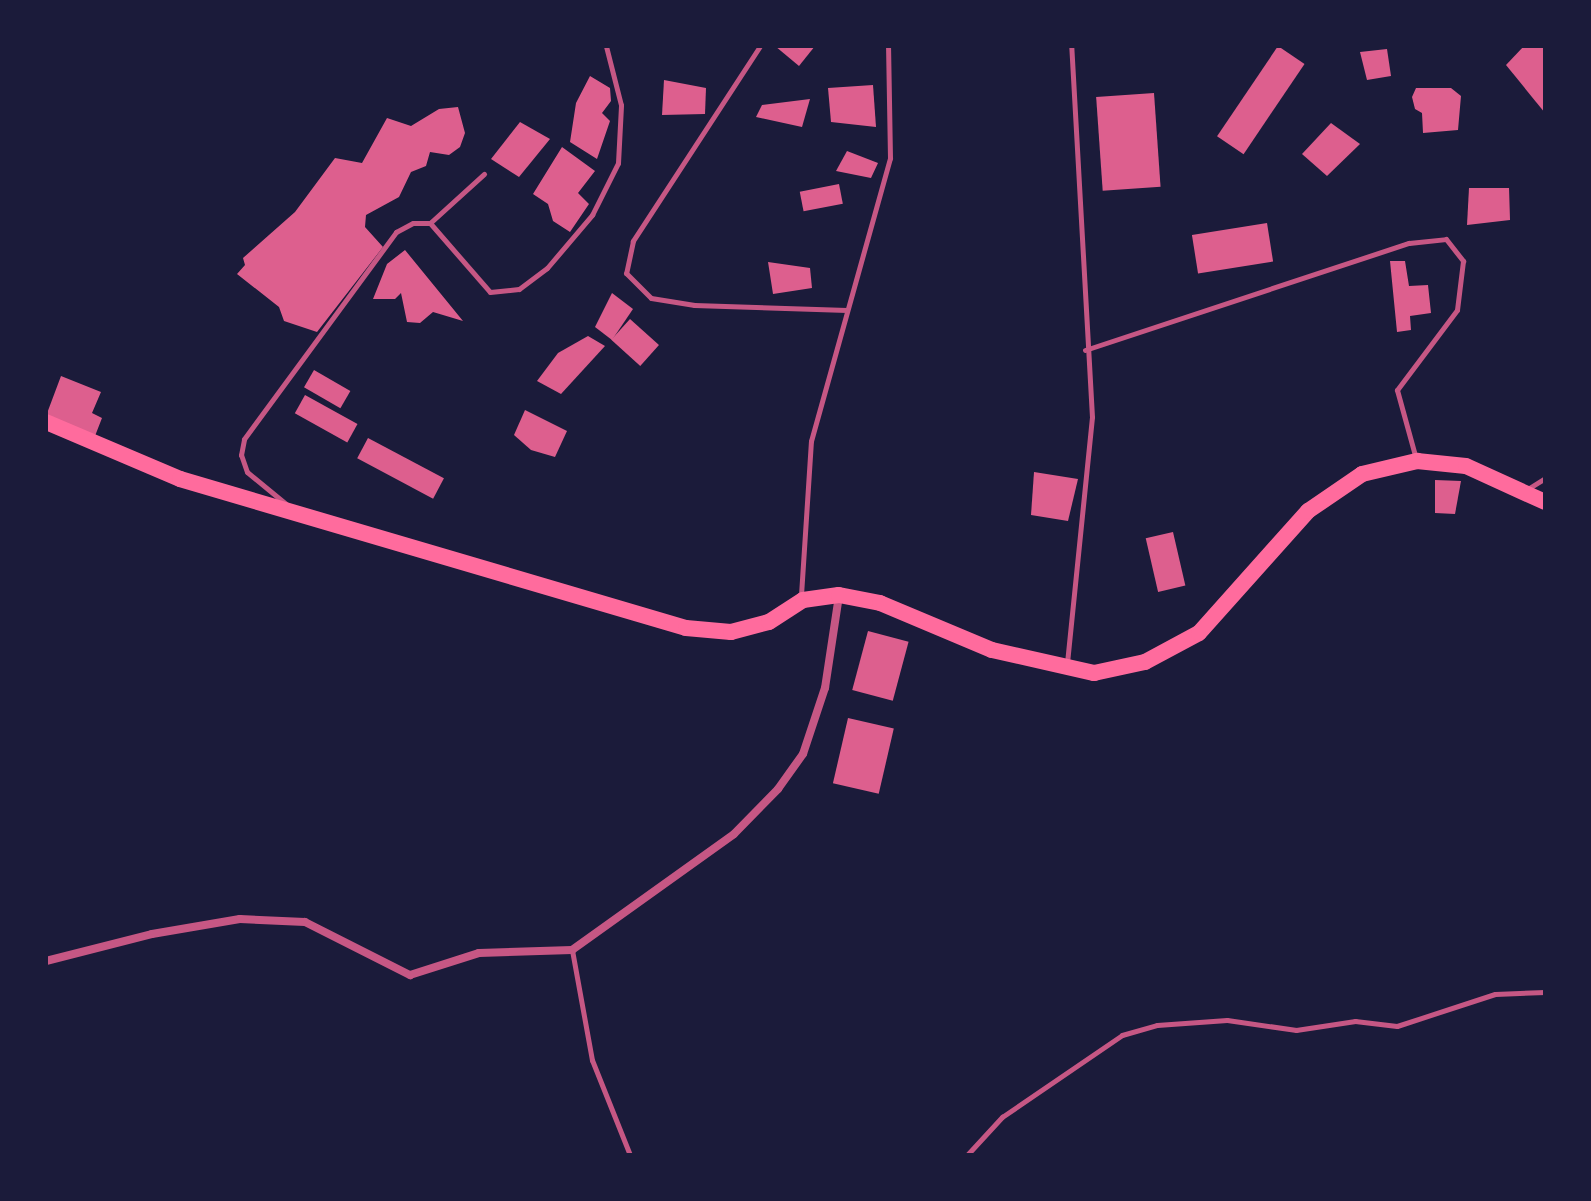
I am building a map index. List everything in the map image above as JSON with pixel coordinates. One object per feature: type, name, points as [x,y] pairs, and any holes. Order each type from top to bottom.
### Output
[{"type":"main road","points":[[46,422],[180,479],[686,628],[731,632],[769,622],[803,600],[839,595],[880,603],[992,650],[1094,673],[1145,662],[1199,633],[1308,511],[1362,474],[1417,461],[1466,466],[1545,502]]},
{"type":"street","points":[[46,961],[152,934],[240,919],[305,922],[410,975],[479,953],[572,950],[734,834],[778,789],[803,754],[825,688],[839,595]]},
{"type":"lane","points":[[430,223],[490,292],[519,289],[547,268],[592,215],[618,163],[621,105],[606,46]]},
{"type":"lane","points":[[760,46],[633,241],[626,273],[651,298],[847,310]]},
{"type":"lane","points":[[803,600],[811,441],[890,158],[888,46]]},
{"type":"lane","points":[[1067,667],[1092,417],[1085,350],[1071,46]]},
{"type":"lane","points":[[302,517],[247,472],[241,455],[244,439],[396,232],[413,223],[430,223],[484,174]]},
{"type":"lane","points":[[1085,350],[1409,243],[1446,239],[1463,261],[1457,310],[1397,390],[1417,461]]},
{"type":"lane","points":[[1526,491],[1545,478]]},
{"type":"lane","points":[[572,950],[592,1060],[630,1155]]},
{"type":"lane","points":[[967,1155],[1002,1117],[1122,1035],[1157,1025],[1227,1020],[1296,1030],[1355,1021],[1397,1026],[1495,994],[1545,992]]},
{"type":"building","points":[[775,46],[815,46],[799,66]]},
{"type":"building","points":[[1278,46],[1305,64],[1244,154],[1217,136]]},
{"type":"building","points":[[1524,46],[1545,46],[1545,113],[1506,65]]},
{"type":"building","points":[[1387,49],[1391,76],[1367,80],[1360,52]]},
{"type":"building","points":[[590,76],[610,88],[611,101],[602,113],[610,121],[597,159],[570,142],[576,103]]},
{"type":"building","points":[[664,80],[706,88],[705,114],[662,115]]},
{"type":"building","points":[[873,85],[876,127],[831,122],[828,88]]},
{"type":"building","points":[[1416,88],[1451,88],[1461,96],[1458,130],[1423,133],[1422,113],[1415,109],[1412,97]]},
{"type":"building","points":[[1154,93],[1161,187],[1103,191],[1096,97]]},
{"type":"building","points":[[810,99],[802,127],[756,117],[762,105]]},
{"type":"building","points":[[458,107],[465,133],[460,147],[449,155],[430,152],[426,166],[411,172],[399,197],[366,215],[365,227],[383,247],[317,332],[284,321],[279,307],[237,274],[245,265],[243,258],[295,212],[335,158],[362,163],[387,118],[411,126],[439,109]]},
{"type":"building","points":[[520,122],[550,139],[519,177],[491,159]]},
{"type":"building","points":[[1331,123],[1360,144],[1327,176],[1302,154]]},
{"type":"building","points":[[562,147],[595,171],[578,193],[589,204],[570,232],[553,221],[548,204],[533,194]]},
{"type":"building","points":[[847,151],[878,163],[871,178],[836,171]]},
{"type":"building","points":[[839,184],[843,204],[804,211],[800,192]]},
{"type":"building","points":[[1469,188],[1509,188],[1510,220],[1467,225]]},
{"type":"building","points":[[1267,223],[1273,262],[1198,273],[1192,235]]},
{"type":"building","points":[[405,250],[463,321],[433,312],[420,323],[407,322],[401,293],[395,299],[373,299],[387,264]]},
{"type":"building","points":[[1390,261],[1405,261],[1409,286],[1428,285],[1431,313],[1410,316],[1411,330],[1397,332]]},
{"type":"building","points":[[768,262],[810,268],[812,288],[773,294]]},
{"type":"building","points":[[612,293],[633,309],[612,340],[595,327]]},
{"type":"building","points":[[630,319],[659,345],[640,366],[611,340]]},
{"type":"building","points":[[588,336],[605,346],[561,394],[537,381],[558,353]]},
{"type":"building","points":[[314,370],[350,391],[340,408],[304,387]]},
{"type":"building","points":[[61,376],[101,392],[92,413],[102,418],[95,436],[46,416]]},
{"type":"building","points":[[305,395],[357,424],[347,442],[295,413]]},
{"type":"building","points":[[525,410],[567,431],[555,457],[531,450],[514,435]]},
{"type":"building","points":[[368,438],[444,478],[433,499],[357,458]]},
{"type":"building","points":[[1034,472],[1078,479],[1068,521],[1031,515]]},
{"type":"building","points":[[1435,480],[1461,481],[1455,514],[1435,513]]},
{"type":"building","points":[[1173,532],[1185,586],[1158,592],[1146,538]]},
{"type":"building","points":[[868,631],[909,642],[893,701],[852,690]]},
{"type":"building","points":[[848,718],[894,729],[879,794],[833,783]]}]
